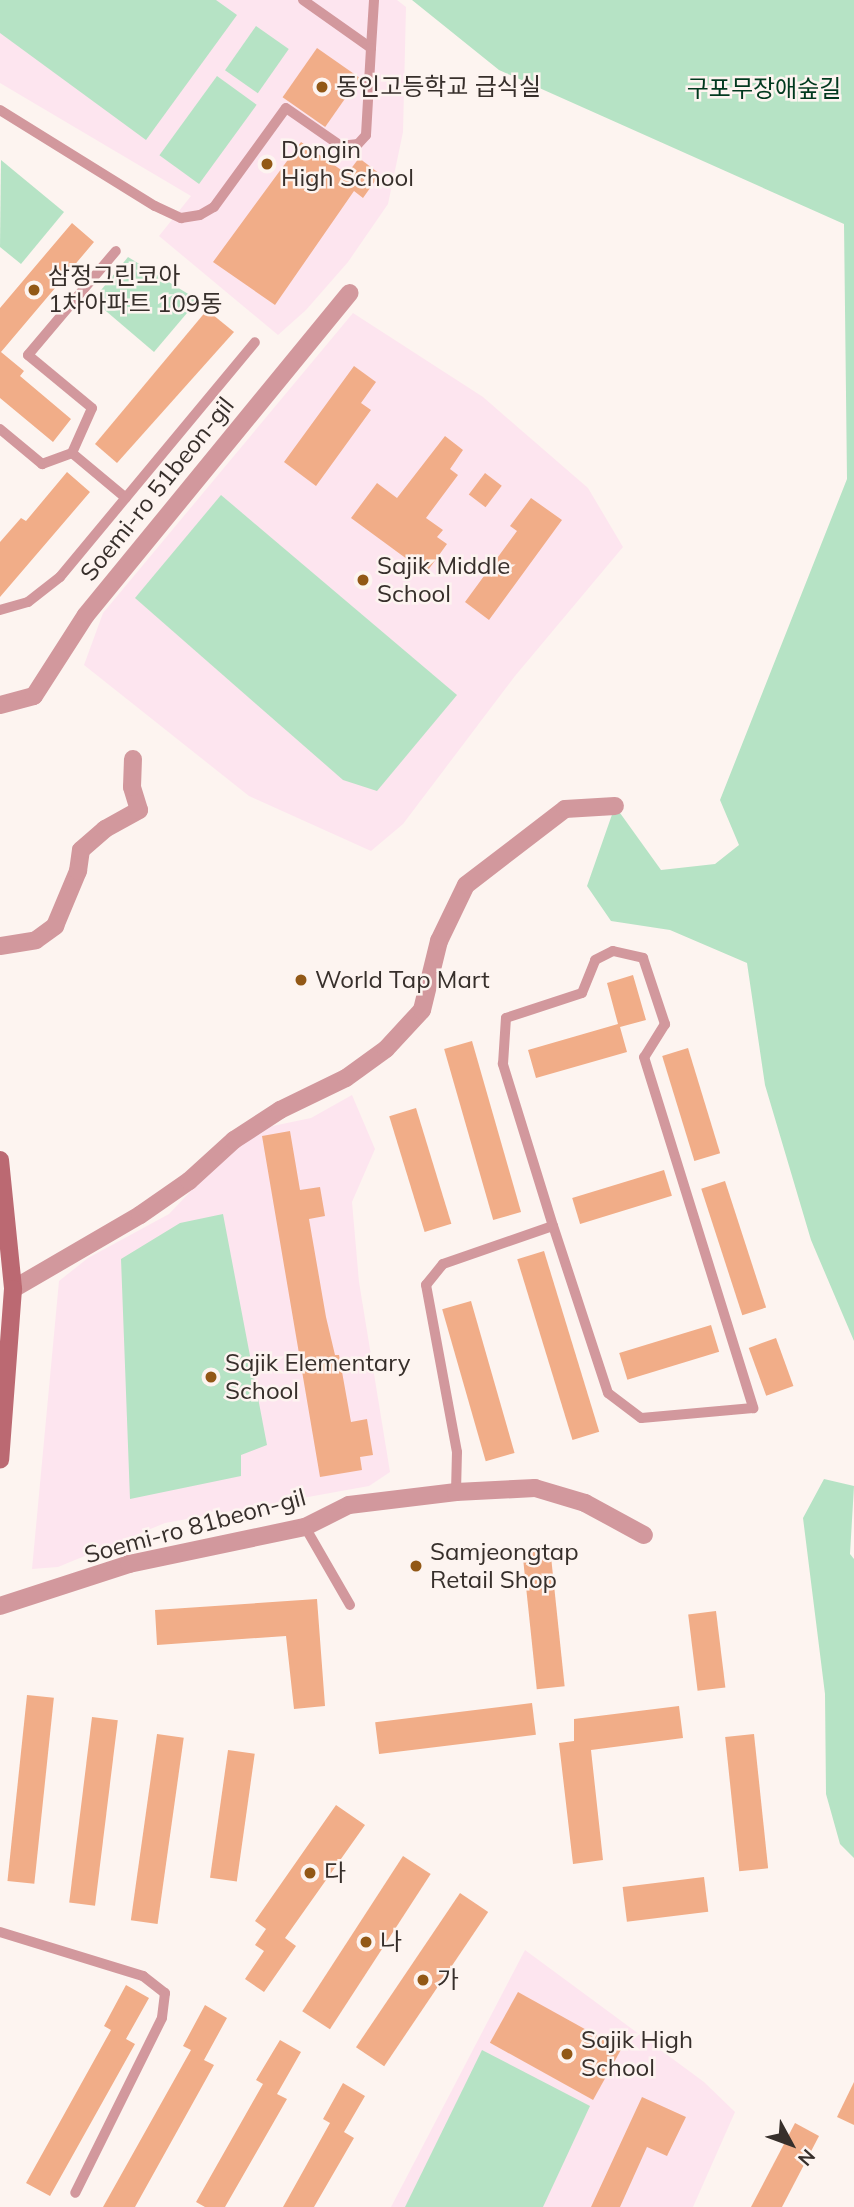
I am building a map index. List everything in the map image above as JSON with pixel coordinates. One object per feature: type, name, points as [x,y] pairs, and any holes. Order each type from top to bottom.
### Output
[{"type":"main road","points":[[0,1160],[13,1289],[0,1460]]},
{"type":"street","name":"Soemi-ro 51beon-gil","points":[[0,705],[34,696],[86,615],[350,293]]},
{"type":"street","points":[[0,946],[36,940],[55,926],[78,871],[81,850],[105,829],[139,810],[132,786],[133,759]]},
{"type":"street","points":[[13,1289],[140,1215],[189,1181],[234,1140],[280,1110],[346,1077],[386,1049],[422,1010],[439,941],[466,886],[565,809],[615,806]]},
{"type":"street","name":"Soemi-ro 81beon-gil","points":[[0,1606],[129,1564],[305,1527],[349,1505],[456,1492],[535,1488],[585,1503],[644,1535]]},
{"type":"lane","points":[[303,0],[371,48]]},
{"type":"lane","points":[[0,110],[155,206],[181,218],[200,215],[214,207],[286,108],[341,146],[358,144],[366,135],[374,0]]},
{"type":"lane","points":[[0,429],[42,464],[72,453],[92,408],[28,355],[116,251]]},
{"type":"lane","points":[[0,610],[28,602],[44,592],[256,342]]},
{"type":"lane","points":[[72,453],[126,498]]},
{"type":"lane","points":[[613,951],[643,958],[665,1024],[644,1057],[753,1408],[641,1418],[608,1393],[553,1226],[503,1064],[506,1018],[582,993],[595,960],[613,951]]},
{"type":"lane","points":[[456,1492],[457,1452],[426,1285],[443,1264],[553,1226]]},
{"type":"lane","points":[[305,1527],[350,1605]]},
{"type":"lane","points":[[0,1932],[143,1976],[164,1993],[162,2018],[75,2193]]},
{"type":"shaded area","name":"Dongin High School","points":[[0,0],[397,0],[406,7],[403,132],[388,204],[348,262],[306,310],[278,335],[159,236],[191,196],[0,83]]},
{"type":"shaded area","name":"Sajik Middle School","points":[[353,313],[483,397],[588,488],[623,547],[515,676],[403,824],[371,851],[249,796],[84,665],[103,613]]},
{"type":"shaded area","name":"Sajik Elementary School","points":[[352,1095],[375,1149],[352,1202],[359,1282],[390,1472],[369,1486],[165,1523],[58,1567],[32,1569],[59,1281],[88,1258],[169,1214],[227,1153],[263,1128],[311,1118]]},
{"type":"shaded area","name":"Sajik High School","points":[[525,1950],[704,2082],[735,2112],[693,2207],[391,2207]]},
{"type":"green space","points":[[0,0],[216,0],[237,15],[146,140],[0,33]]},
{"type":"green space","name":"구포무장애숲길","points":[[412,0],[854,0],[854,1341],[811,1240],[765,1085],[747,963],[670,930],[611,921],[587,886],[615,806],[661,870],[715,864],[739,845],[720,800],[847,479],[844,224],[499,70]]},
{"type":"green space","points":[[256,26],[289,49],[258,93],[225,70]]},
{"type":"green space","points":[[217,76],[257,105],[199,184],[159,155]]},
{"type":"green space","points":[[1,160],[64,212],[21,264],[0,247]]},
{"type":"green space","points":[[128,257],[198,300],[154,352],[93,300]]},
{"type":"green space","points":[[221,495],[457,695],[377,791],[343,780],[135,598]]},
{"type":"green space","points":[[223,1214],[267,1445],[241,1455],[241,1476],[130,1499],[121,1259],[180,1223]]},
{"type":"green space","points":[[824,1479],[854,1486],[850,1554],[854,1559],[854,1858],[840,1844],[826,1794],[825,1694],[803,1518]]},
{"type":"green space","points":[[482,2050],[590,2106],[543,2207],[405,2207]]},
{"type":"building","name":"동인고등학교 급식실","points":[[317,48],[360,78],[325,127],[283,97]]},
{"type":"building","points":[[301,142],[347,174],[359,158],[380,174],[363,198],[354,191],[275,305],[213,262]]},
{"type":"building","points":[[72,223],[94,242],[1,352],[24,371],[20,376],[71,419],[53,442],[0,398],[0,308]]},
{"type":"building","points":[[207,310],[234,332],[117,463],[95,444]]},
{"type":"building","points":[[354,366],[376,382],[361,403],[371,410],[316,486],[284,462]]},
{"type":"building","points":[[445,436],[463,450],[450,469],[458,475],[426,518],[443,530],[437,537],[447,544],[426,573],[351,518],[377,483],[397,498]]},
{"type":"building","points":[[67,472],[90,492],[0,597],[0,542],[21,518],[26,521]]},
{"type":"building","points":[[485,473],[502,486],[486,507],[469,495]]},
{"type":"building","points":[[531,498],[562,520],[489,620],[465,602],[517,531],[510,526]]},
{"type":"building","points":[[633,975],[646,1020],[620,1027],[627,1052],[536,1078],[528,1050],[618,1024],[607,983]]},
{"type":"building","points":[[472,1041],[521,1212],[493,1220],[444,1049]]},
{"type":"building","points":[[688,1048],[720,1153],[694,1161],[662,1056]]},
{"type":"building","points":[[416,1108],[451,1224],[425,1232],[389,1116]]},
{"type":"building","points":[[290,1131],[300,1190],[320,1187],[325,1216],[309,1219],[326,1317],[335,1355],[339,1355],[351,1422],[367,1419],[373,1455],[360,1457],[362,1470],[320,1477],[262,1136]]},
{"type":"building","points":[[664,1170],[672,1196],[580,1224],[572,1198]]},
{"type":"building","points":[[725,1181],[766,1307],[742,1315],[701,1189]]},
{"type":"building","points":[[544,1251],[599,1432],[572,1440],[517,1259]]},
{"type":"building","points":[[471,1301],[515,1453],[486,1461],[442,1309]]},
{"type":"building","points":[[711,1325],[719,1352],[627,1380],[619,1353]]},
{"type":"building","points":[[776,1338],[793,1386],[766,1396],[749,1348]]},
{"type":"building","points":[[550,1547],[565,1686],[537,1689],[522,1550]]},
{"type":"building","points":[[317,1599],[325,1706],[294,1709],[286,1636],[157,1645],[155,1610]]},
{"type":"building","points":[[716,1611],[725,1687],[698,1691],[688,1614]]},
{"type":"building","points":[[27,1695],[54,1698],[34,1884],[7,1881]]},
{"type":"building","points":[[532,1703],[536,1735],[379,1754],[375,1722]]},
{"type":"building","points":[[679,1706],[683,1738],[591,1750],[603,1860],[573,1864],[559,1743],[574,1741],[574,1719]]},
{"type":"building","points":[[92,1717],[118,1720],[95,1906],[69,1903]]},
{"type":"building","points":[[157,1734],[184,1738],[158,1924],[131,1920]]},
{"type":"building","points":[[754,1734],[768,1868],[739,1871],[725,1737]]},
{"type":"building","points":[[228,1750],[255,1754],[237,1882],[210,1878]]},
{"type":"building","name":"다","points":[[336,1805],[365,1825],[285,1938],[296,1946],[264,1992],[245,1979],[264,1951],[255,1945],[266,1929],[255,1921]]},
{"type":"building","name":"나","points":[[403,1856],[431,1874],[330,2029],[302,2011]]},
{"type":"building","points":[[704,1877],[708,1912],[627,1922],[623,1887]]},
{"type":"building","name":"가","points":[[460,1893],[488,1912],[384,2066],[356,2047]]},
{"type":"building","points":[[126,1985],[149,1998],[126,2039],[135,2044],[50,2196],[26,2183],[111,2030],[104,2026]]},
{"type":"building","points":[[518,1992],[621,2049],[593,2100],[490,2043]]},
{"type":"building","points":[[205,2005],[227,2018],[204,2060],[214,2065],[135,2207],[103,2207],[191,2050],[183,2046]]},
{"type":"building","points":[[280,2040],[301,2052],[277,2094],[287,2099],[225,2207],[205,2207],[196,2202],[263,2084],[256,2080]]},
{"type":"building","points":[[854,2082],[854,2125],[837,2117]]},
{"type":"building","points":[[343,2083],[365,2096],[344,2132],[354,2138],[314,2207],[283,2207],[330,2123],[323,2119]]},
{"type":"building","points":[[642,2097],[686,2117],[667,2156],[647,2147],[620,2207],[591,2207]]},
{"type":"building","points":[[795,2123],[819,2136],[782,2207],[751,2207]]},
{"type":"place","name":"동인고등학교 급식실","points":[[322,87]]},
{"type":"place","name":"Dongin High School","points":[[267,164]]},
{"type":"place","name":"삼정그린코아 1차아파트 109동","points":[[34,290]]},
{"type":"place","name":"Sajik Middle School","points":[[363,580]]},
{"type":"place","name":"World Tap Mart","points":[[301,980]]},
{"type":"place","name":"Sajik Elementary School","points":[[211,1377]]},
{"type":"place","name":"Samjeongtap Retail Shop","points":[[416,1566]]},
{"type":"place","name":"다","points":[[310,1873]]},
{"type":"place","name":"나","points":[[366,1942]]},
{"type":"place","name":"가","points":[[423,1980]]},
{"type":"place","name":"Sajik High School","points":[[567,2054]]}]
